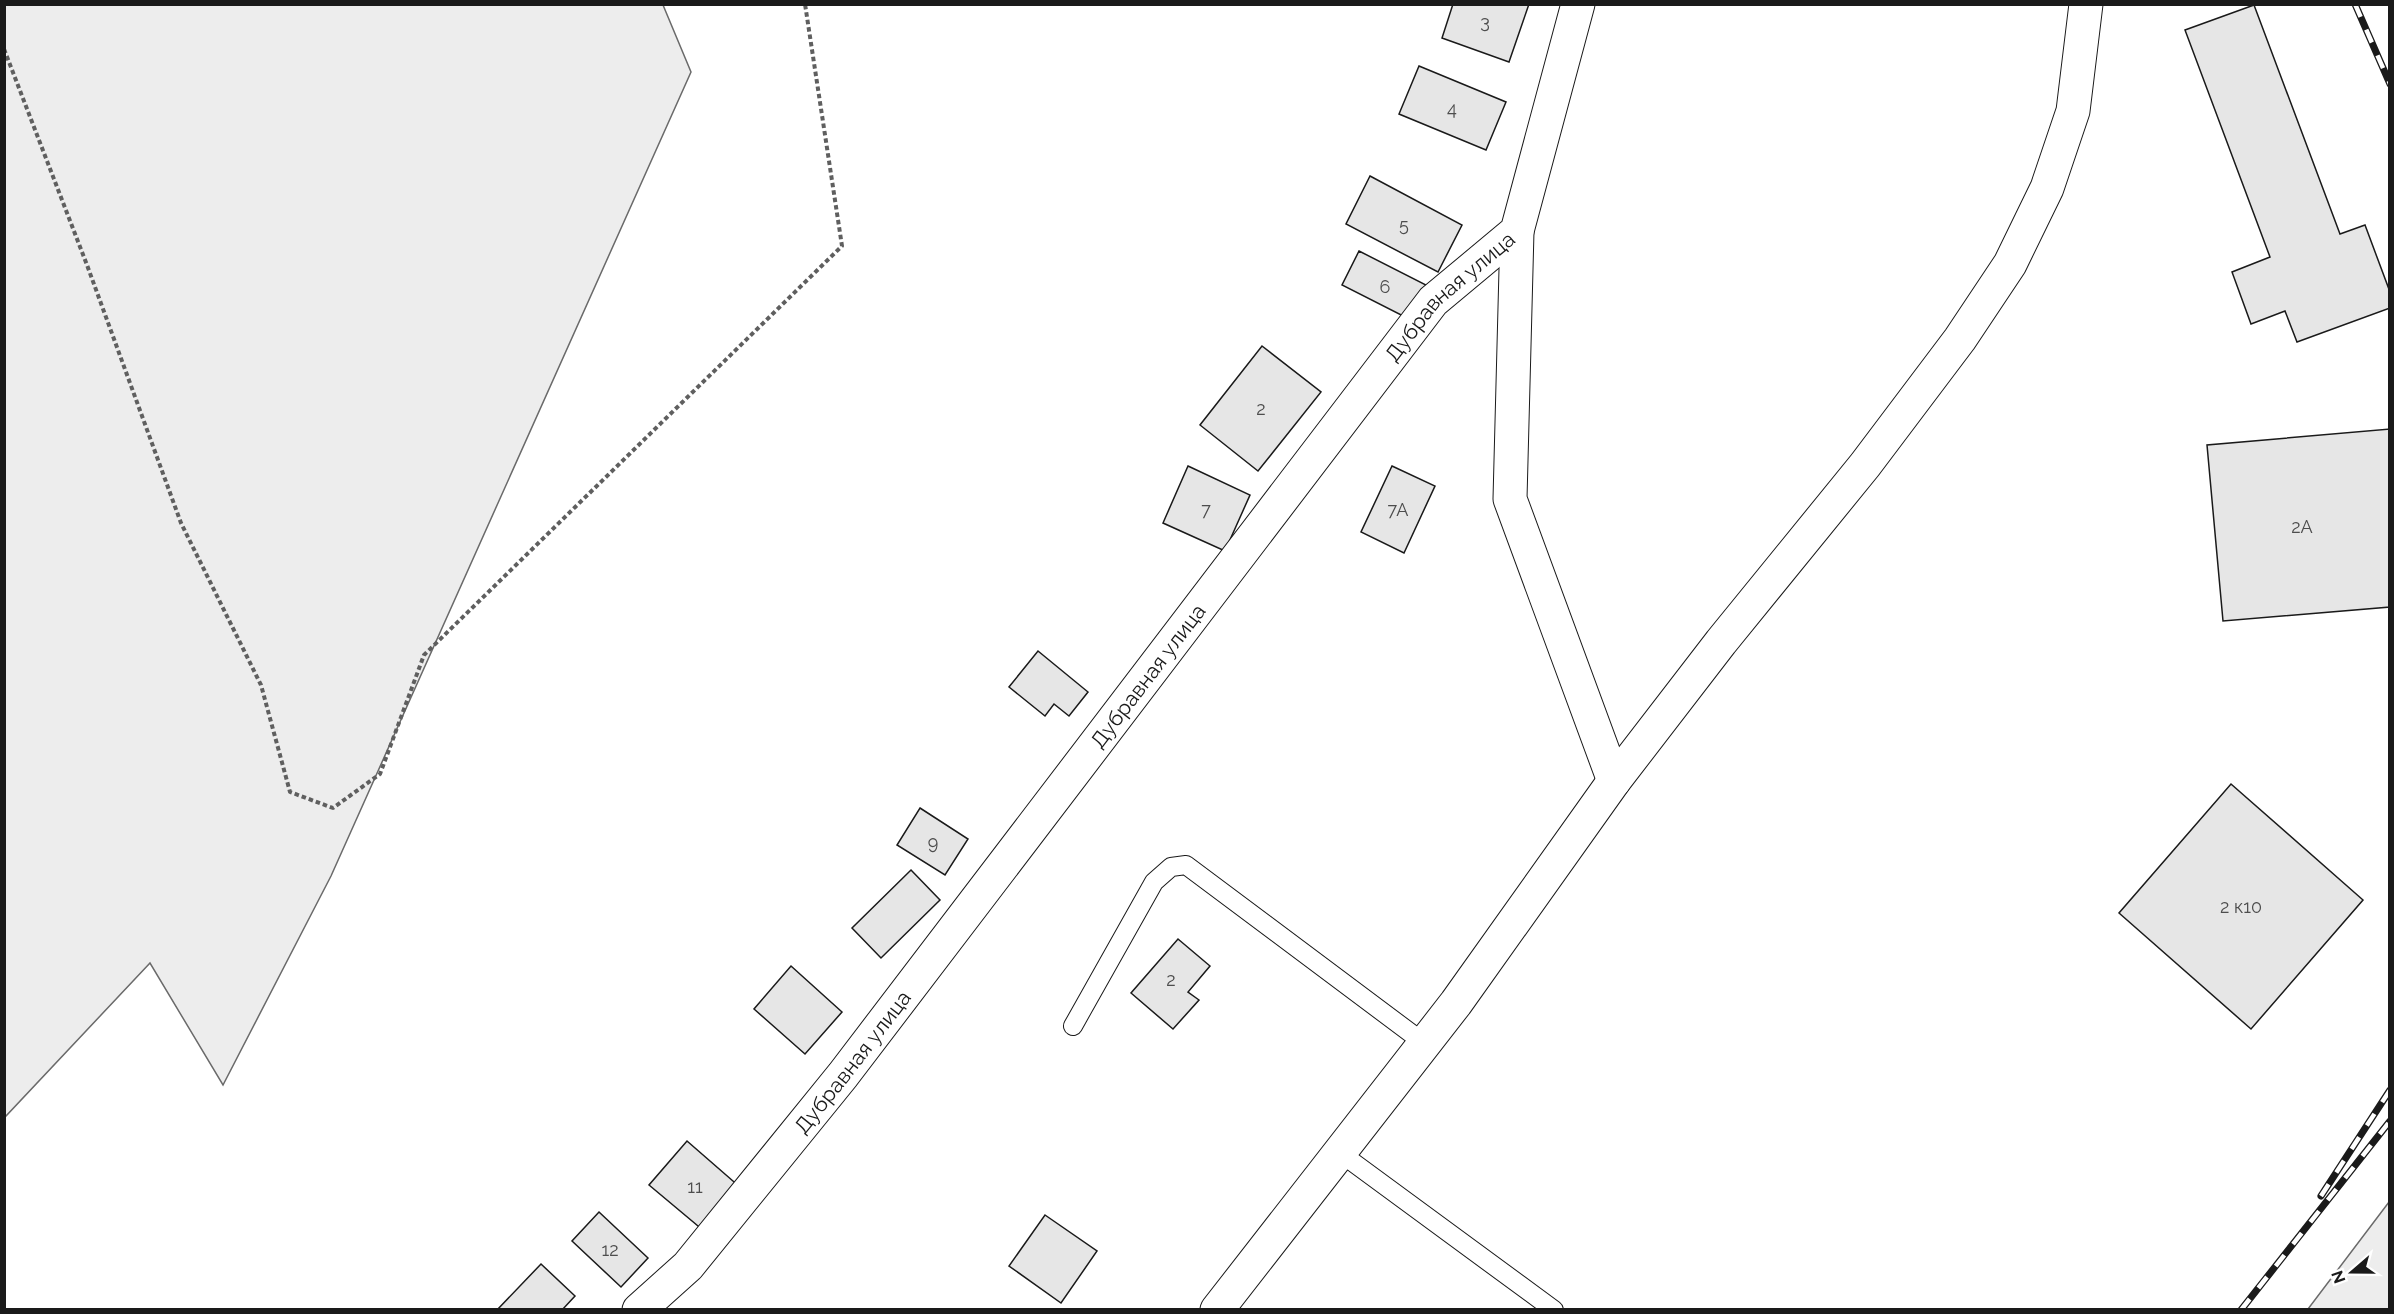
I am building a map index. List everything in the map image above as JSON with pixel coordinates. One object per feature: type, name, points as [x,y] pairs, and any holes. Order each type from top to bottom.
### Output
[{"type":"street","name":"Дубравная улица","points":[[639,1310],[688,1266],[843,1075],[1433,301],[1517,231],[1578,4]]},
{"type":"street","points":[[1217,1310],[1456,1003],[1614,781],[1721,642],[1872,456],[1960,339],[2010,264],[2047,188],[2073,111],[2086,4]]},
{"type":"street","points":[[1517,231],[1510,499],[1614,781]]},
{"type":"lane","points":[[1073,1026],[1154,882],[1171,867],[1186,864],[1424,1043]]},
{"type":"lane","points":[[1339,1152],[1531,1303],[1554,1310]]},
{"type":"path","points":[[4,49],[87,265],[181,523],[261,685],[291,792],[333,808],[380,774],[424,655],[842,246],[805,4]]},
{"type":"shaded area","points":[[5,4],[663,5],[691,72],[331,876],[223,1085],[150,963],[5,1117]]},
{"type":"shaded area","points":[[2389,1202],[2389,1309],[2308,1309]]},
{"type":"building","points":[[1453,4],[1529,4],[1509,62],[1442,38]]},
{"type":"building","points":[[2254,5],[2340,234],[2365,225],[2390,292],[2390,308],[2297,342],[2285,311],[2251,324],[2232,272],[2270,257],[2185,30]]},
{"type":"building","points":[[1419,66],[1506,102],[1486,150],[1399,114]]},
{"type":"building","points":[[1370,176],[1462,225],[1438,272],[1346,224]]},
{"type":"building","points":[[1359,251],[1428,286],[1411,320],[1342,285]]},
{"type":"building","points":[[1262,346],[1321,392],[1258,471],[1200,425]]},
{"type":"building","points":[[2390,429],[2390,607],[2223,621],[2207,445]]},
{"type":"building","points":[[1188,466],[1250,495],[1225,551],[1163,523]]},
{"type":"building","points":[[1392,466],[1435,486],[1404,553],[1361,532]]},
{"type":"building","points":[[1038,651],[1088,692],[1069,716],[1054,704],[1045,716],[1009,687]]},
{"type":"building","points":[[2231,784],[2363,900],[2251,1029],[2119,913]]},
{"type":"building","points":[[920,808],[968,839],[945,875],[897,845]]},
{"type":"building","points":[[911,870],[940,900],[881,958],[852,928]]},
{"type":"building","points":[[1178,939],[1210,966],[1188,992],[1199,1000],[1173,1029],[1131,993]]},
{"type":"building","points":[[791,966],[842,1012],[805,1054],[754,1009]]},
{"type":"building","points":[[687,1141],[741,1188],[704,1231],[649,1185]]},
{"type":"building","points":[[599,1212],[648,1258],[621,1287],[572,1241]]},
{"type":"building","points":[[1045,1215],[1097,1251],[1061,1303],[1009,1266]]},
{"type":"building","points":[[541,1264],[575,1296],[562,1310],[497,1310]]},
{"type":"railway","points":[[2355,4],[2390,84]]},
{"type":"railway","points":[[2321,1196],[2390,1090]]},
{"type":"railway","points":[[2241,1310],[2390,1121]]}]
